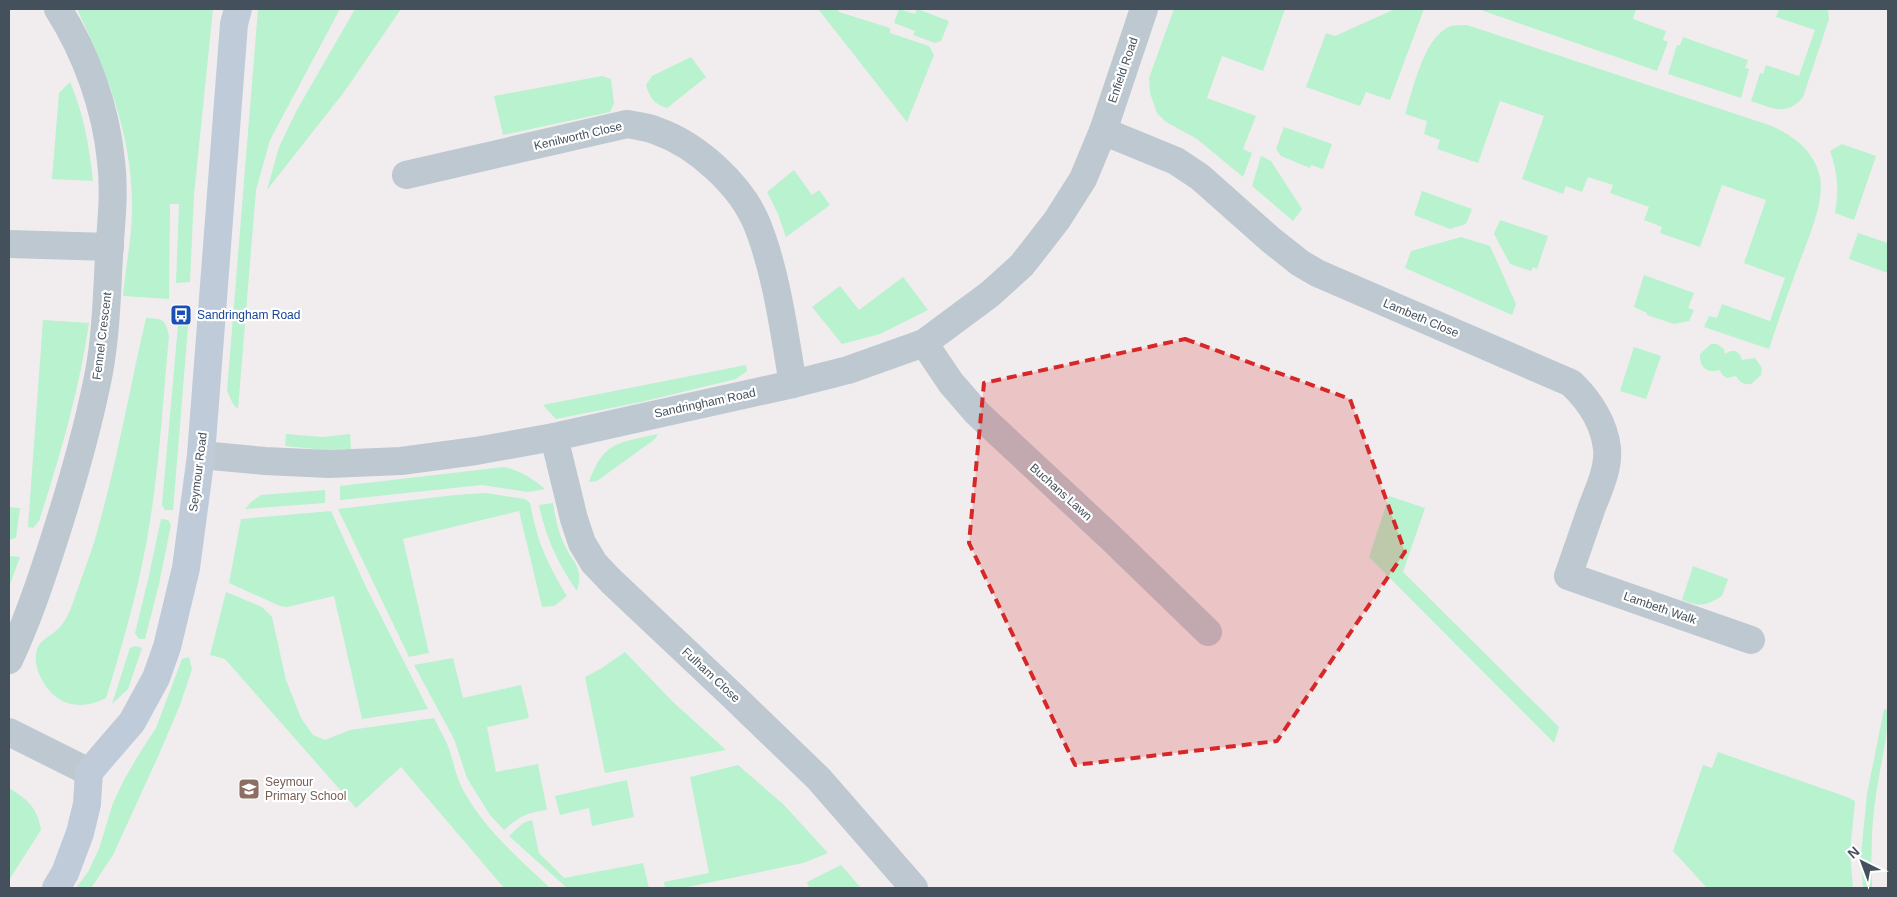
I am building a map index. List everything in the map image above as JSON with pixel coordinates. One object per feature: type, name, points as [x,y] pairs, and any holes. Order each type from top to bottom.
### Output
[{"type":"street","name":"Fennel Crescent","points":[[9,660],[34,601],[63,511],[99,370],[114,201],[111,160],[104,119],[93,83],[73,32],[58,9]]},
{"type":"street","name":"Enfield Road","points":[[1103,131],[1144,9]]},
{"type":"street","name":"Seymour Road","points":[[89,772],[132,722],[156,678],[167,647],[186,568],[201,455],[235,14]]},
{"type":"street","name":"Kenilworth Close","points":[[406,175],[627,124],[657,130],[681,142],[725,176],[742,198],[757,223],[779,303],[793,384]]},
{"type":"street","name":"Sandringham Road","points":[[201,455],[329,464],[401,461],[476,451],[554,437],[793,384],[848,370],[924,343],[977,304],[1022,265],[1057,220],[1083,179],[1103,131]]},
{"type":"street","name":"Lambeth Close","points":[[1103,131],[1168,158],[1200,177],[1271,240],[1300,263],[1317,273],[1555,375],[1571,383],[1584,395],[1603,432],[1607,449],[1604,473],[1568,576]]},
{"type":"street","points":[[9,244],[110,247]]},
{"type":"street","name":"Buchans Lawn","points":[[924,343],[951,384],[978,413],[1110,536],[1208,632]]},
{"type":"street","name":"Fulham Close","points":[[554,437],[574,519],[582,543],[594,563],[611,582],[819,779],[914,888]]},
{"type":"street","name":"Lambeth Walk","points":[[1568,576],[1751,640]]},
{"type":"street","points":[[9,732],[89,772],[87,804],[80,833],[65,872],[56,888]]},
{"type":"highlighted area","points":[[1185,339],[1350,399],[1405,552],[1277,741],[1075,765],[969,543],[984,383]]},
{"type":"green space","points":[[77,9],[213,9],[194,195],[190,282],[176,283],[179,204],[170,204],[169,299],[123,296],[132,213],[131,175],[127,150],[122,126],[107,78]]},
{"type":"green space","points":[[258,9],[340,9],[270,140],[256,190],[238,409],[233,404],[227,391]]},
{"type":"green space","points":[[355,9],[401,9],[344,92],[267,190],[279,147],[297,110]]},
{"type":"green space","points":[[818,9],[837,9],[839,12],[890,28],[890,33],[929,46],[934,55],[907,122]]},
{"type":"green space","points":[[899,9],[915,14],[917,9],[949,21],[941,41],[935,43],[913,35],[915,31],[894,23]]},
{"type":"green space","points":[[1174,9],[1285,9],[1263,71],[1222,56],[1207,98],[1256,116],[1243,149],[1252,153],[1243,177],[1197,139],[1166,122],[1157,113],[1150,93],[1149,78]]},
{"type":"green space","points":[[1395,9],[1424,9],[1390,100],[1366,92],[1360,106],[1306,87],[1326,33],[1335,36]]},
{"type":"green space","points":[[1478,9],[1636,9],[1633,19],[1666,31],[1663,40],[1668,42],[1657,71]]},
{"type":"green space","points":[[1779,9],[1826,9],[1829,19],[1803,97],[1791,107],[1785,109],[1772,108],[1751,101],[1760,73],[1763,74],[1766,65],[1799,76],[1815,30],[1776,17]]},
{"type":"green space","points":[[1467,25],[1772,126],[1796,140],[1808,152],[1820,177],[1821,187],[1818,210],[1769,349],[1704,327],[1709,316],[1717,318],[1722,304],[1770,321],[1785,278],[1744,263],[1766,200],[1722,185],[1700,247],[1660,233],[1662,227],[1644,220],[1649,207],[1610,193],[1613,185],[1588,177],[1582,192],[1566,186],[1563,194],[1522,179],[1544,116],[1500,101],[1478,163],[1437,149],[1440,140],[1424,134],[1427,121],[1405,114],[1421,64],[1434,40],[1442,31],[1451,26]]},
{"type":"green space","points":[[1683,37],[1748,60],[1745,68],[1749,69],[1741,98],[1668,74],[1677,45],[1680,45]]},
{"type":"green space","points":[[691,57],[706,77],[667,108],[659,105],[649,94],[646,85],[652,76]]},
{"type":"green space","points":[[602,76],[611,79],[614,103],[610,112],[503,135],[494,96]]},
{"type":"green space","points":[[70,82],[85,130],[93,181],[52,179],[59,93]]},
{"type":"green space","points":[[1284,127],[1332,144],[1323,169],[1311,165],[1310,168],[1281,156],[1276,149]]},
{"type":"green space","points":[[1842,144],[1876,156],[1854,220],[1835,213],[1837,182],[1830,151]]},
{"type":"green space","points":[[1261,156],[1271,161],[1302,209],[1293,221],[1252,186]]},
{"type":"green space","points":[[794,170],[812,195],[819,190],[830,205],[786,237],[778,214],[767,192]]},
{"type":"green space","points":[[1422,191],[1472,209],[1466,224],[1450,229],[1414,215]]},
{"type":"green space","points":[[1500,220],[1548,236],[1537,269],[1533,267],[1531,271],[1510,264],[1494,234]]},
{"type":"green space","points":[[1858,233],[1888,243],[1888,273],[1849,259]]},
{"type":"green space","points":[[1461,237],[1490,246],[1516,304],[1512,315],[1405,268],[1411,251]]},
{"type":"green space","points":[[1644,275],[1694,293],[1688,308],[1694,310],[1689,321],[1674,324],[1647,315],[1647,313],[1634,307]]},
{"type":"green space","points":[[903,277],[928,310],[880,334],[842,344],[812,307],[840,286],[859,310]]},
{"type":"green space","points":[[146,318],[160,319],[166,326],[169,336],[156,475],[142,566],[106,698],[86,705],[77,705],[68,703],[52,694],[40,676],[37,668],[36,654],[39,645],[60,627],[67,616],[94,543],[112,474]]},
{"type":"green space","points":[[181,319],[187,319],[188,327],[173,510],[165,510],[162,505],[178,325]]},
{"type":"green space","points":[[43,320],[89,323],[80,373],[61,448],[39,521],[33,528],[28,527]]},
{"type":"green space","points":[[1711,344],[1717,344],[1724,349],[1725,354],[1730,351],[1736,351],[1742,360],[1755,358],[1762,368],[1761,375],[1751,384],[1746,384],[1736,376],[1727,378],[1722,375],[1720,370],[1708,370],[1702,366],[1700,354]]},
{"type":"green space","points":[[1634,347],[1661,356],[1646,399],[1620,391]]},
{"type":"green space","points":[[746,365],[747,371],[736,379],[641,402],[556,419],[543,405]]},
{"type":"green space","points":[[286,434],[323,437],[350,434],[351,449],[324,450],[285,446]]},
{"type":"green space","points":[[658,434],[655,439],[597,481],[589,482],[600,458],[614,446]]},
{"type":"green space","points":[[504,467],[526,475],[545,489],[528,492],[482,485],[340,500],[340,486]]},
{"type":"green space","points":[[325,490],[325,503],[245,509],[261,495]]},
{"type":"green space","points":[[486,493],[525,499],[530,503],[536,529],[544,551],[567,596],[554,606],[542,607],[519,511],[403,539],[429,653],[409,657],[338,509]]},
{"type":"green space","points":[[1389,496],[1425,508],[1403,572],[1559,727],[1554,743],[1369,557]]},
{"type":"green space","points":[[553,503],[562,539],[578,570],[579,583],[577,591],[564,571],[545,529],[539,505]]},
{"type":"green space","points":[[9,507],[20,508],[16,538],[9,540]]},
{"type":"green space","points":[[331,511],[367,589],[428,709],[362,719],[334,596],[287,607],[280,606],[229,583],[241,519]]},
{"type":"green space","points":[[161,519],[168,520],[171,525],[145,639],[139,639],[135,633]]},
{"type":"green space","points":[[9,556],[20,557],[9,587]]},
{"type":"green space","points":[[1693,566],[1728,579],[1722,596],[1702,604],[1693,604],[1682,600]]},
{"type":"green space","points":[[226,592],[262,607],[272,617],[286,680],[301,718],[313,735],[325,740],[350,730],[434,718],[448,746],[461,786],[479,815],[501,841],[550,888],[504,888],[401,767],[356,808],[225,659],[210,655]]},
{"type":"green space","points":[[135,646],[142,648],[128,689],[112,704],[130,648]]},
{"type":"green space","points":[[625,652],[673,702],[726,750],[605,773],[585,677]]},
{"type":"green space","points":[[189,657],[192,669],[180,705],[113,855],[91,888],[76,888],[88,872],[99,849],[113,803],[124,780],[156,728],[182,659]]},
{"type":"green space","points":[[453,658],[463,698],[521,685],[529,718],[487,727],[496,772],[538,764],[547,810],[524,816],[504,830],[490,815],[467,778],[454,739],[414,665]]},
{"type":"green space","points":[[1884,709],[1888,710],[1888,721],[1873,818],[1872,888],[1863,888],[1861,855],[1867,794]]},
{"type":"green space","points":[[1718,752],[1855,801],[1850,853],[1853,888],[1707,888],[1673,851],[1703,765],[1712,768]]},
{"type":"green space","points":[[738,765],[783,804],[828,853],[803,863],[683,888],[665,888],[664,882],[709,873],[690,777]]},
{"type":"green space","points":[[627,780],[634,817],[592,826],[589,808],[560,815],[555,796]]},
{"type":"green space","points":[[9,788],[31,805],[37,815],[41,830],[9,880]]},
{"type":"green space","points":[[532,820],[539,853],[564,878],[643,863],[649,888],[567,888],[509,836],[523,823]]},
{"type":"green space","points":[[841,865],[861,888],[809,888],[807,882]]},
{"type":"place","name":"Sandringham Road","points":[[181,315]]},
{"type":"place","name":"Seymour Primary School","points":[[249,789]]}]
